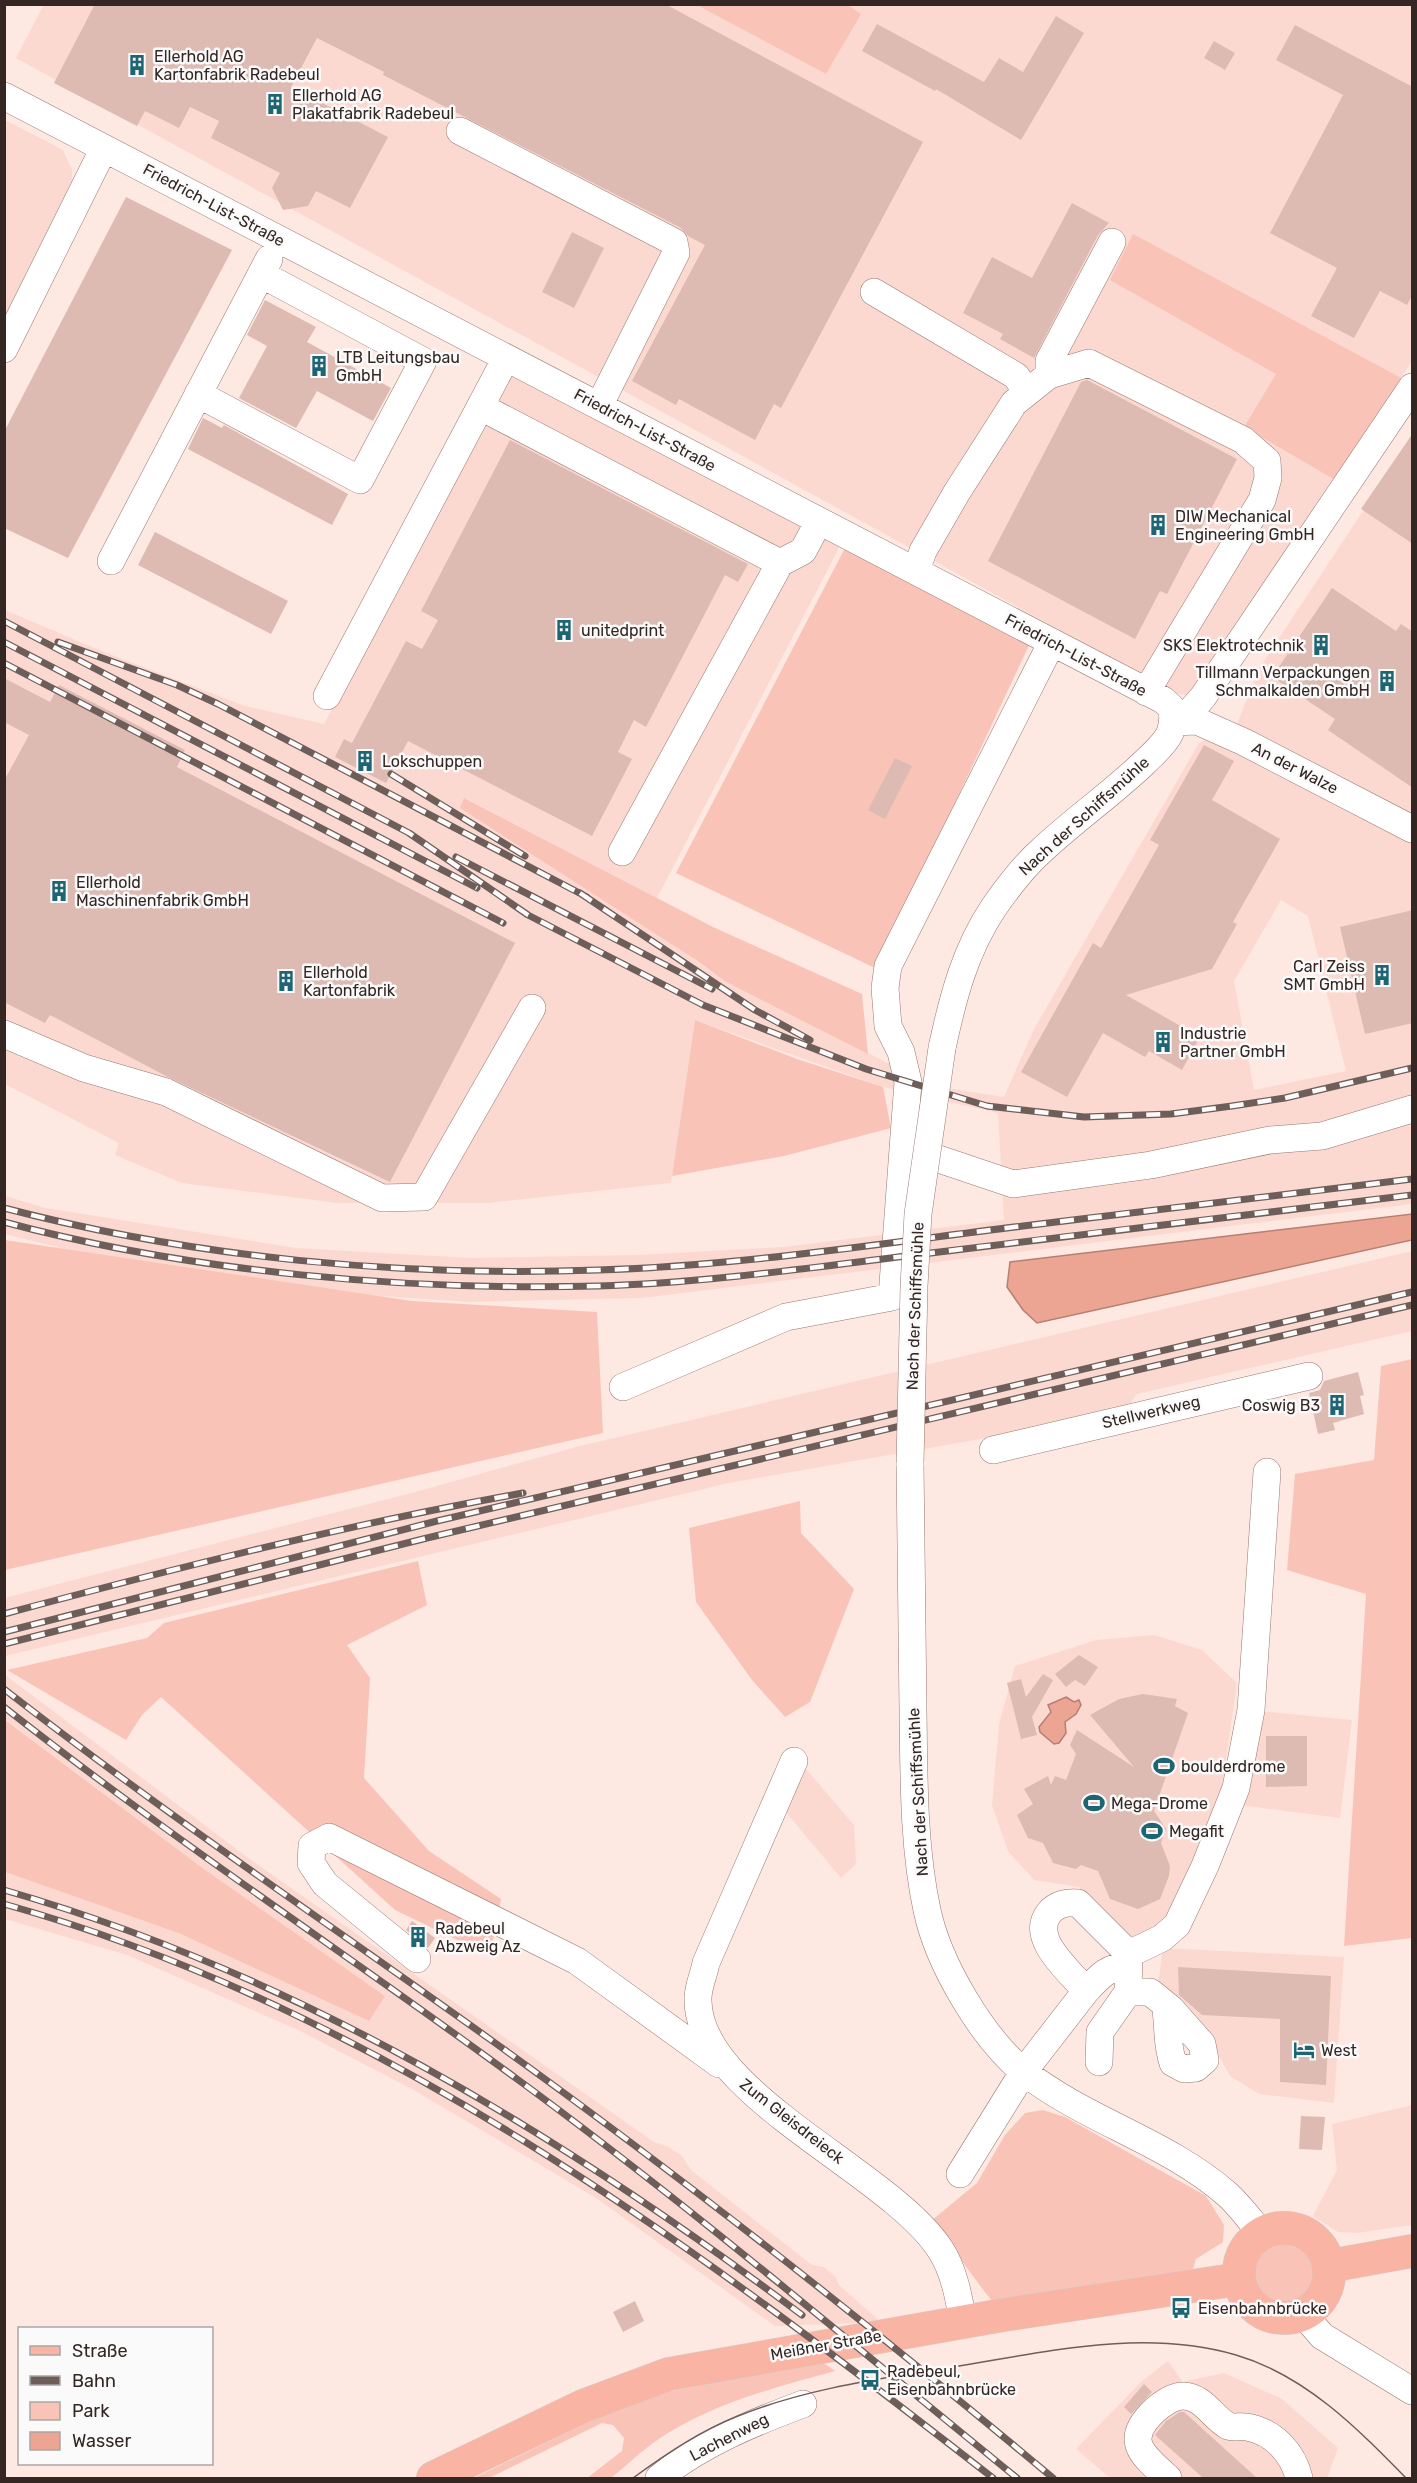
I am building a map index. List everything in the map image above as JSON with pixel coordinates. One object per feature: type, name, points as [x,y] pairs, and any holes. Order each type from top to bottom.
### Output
[{"type":"main road","points":[[1275,2228],[1290,2228],[1304,2232],[1316,2241],[1324,2252],[1329,2266],[1324,2293],[1316,2305],[1303,2314],[1290,2318],[1263,2313],[1251,2304],[1239,2279],[1243,2253],[1261,2234],[1275,2228]]},
{"type":"main road","points":[[1329,2266],[1413,2251]]},
{"type":"main road","name":"Meißner Straße","points":[[433,2478],[583,2406],[669,2374],[963,2322],[1239,2279]]},
{"type":"street","name":"Friedrich-List-Straße","points":[[4,96],[1146,692],[1171,707],[1173,722]]},
{"type":"street","points":[[459,131],[674,242],[676,253],[599,406]]},
{"type":"street","points":[[4,349],[104,148]]},
{"type":"street","points":[[111,561],[279,239]]},
{"type":"street","points":[[1048,375],[1049,361],[1112,242]]},
{"type":"street","points":[[198,394],[360,480],[423,361],[261,274]]},
{"type":"street","points":[[874,292],[1016,376],[1026,392]]},
{"type":"street","points":[[327,696],[506,358]]},
{"type":"street","points":[[916,571],[923,550],[1014,403],[1048,375],[1089,363],[1243,440],[1267,461],[1268,478],[1262,500],[1146,692]]},
{"type":"street","name":"Nach der Schiffsmühle","points":[[1261,2234],[1229,2196],[1203,2175],[1083,2109],[1024,2071],[980,2025],[951,1974],[927,1913],[919,1864],[914,1748],[910,1463],[918,1214],[942,1048],[955,987],[973,941],[994,906],[1015,878],[1041,851],[1123,783],[1162,744],[1169,735],[1173,722],[1186,715],[1203,697],[1413,387]]},
{"type":"street","points":[[481,407],[780,563]]},
{"type":"street","points":[[622,852],[780,563],[803,551],[819,521]]},
{"type":"street","name":"Nach der Schiffsmühle","points":[[623,1387],[786,1317],[892,1297],[908,1082],[901,1052],[888,1026],[885,988],[888,966],[1052,642]]},
{"type":"street","name":"An der Walze","points":[[1173,722],[1197,722],[1235,738],[1413,829]]},
{"type":"street","points":[[4,1034],[84,1068],[166,1092],[382,1198],[424,1197],[532,1008]]},
{"type":"street","points":[[903,1147],[1013,1184],[1151,1165],[1270,1140],[1322,1136],[1413,1109]]},
{"type":"street","name":"Stellwerkweg","points":[[993,1450],[1309,1376]]},
{"type":"street","points":[[960,2175],[1024,2071],[1086,1991],[1101,1974],[1128,1960],[1162,1938],[1177,1925],[1205,1866],[1236,1788],[1251,1710],[1267,1472]]},
{"type":"street","name":"Zum Gleisdreieck","points":[[794,1761],[706,1963],[698,1998],[703,2023],[711,2046],[735,2075],[763,2101],[887,2195],[919,2224],[940,2249],[958,2291],[963,2322]]},
{"type":"street","points":[[417,1959],[325,1884],[311,1863],[312,1846],[329,1837],[577,1961],[735,2075]]},
{"type":"street","points":[[1086,1991],[1050,1947],[1042,1932],[1044,1920],[1052,1909],[1068,1902],[1078,1903],[1128,1960],[1128,1992],[1100,2032],[1099,2062]]},
{"type":"street","points":[[1128,1992],[1150,1992],[1165,2004]]},
{"type":"street","points":[[1303,2314],[1322,2336],[1413,2391]]},
{"type":"street","points":[[1168,2478],[1138,2447],[1136,2435],[1141,2423],[1163,2402],[1183,2396],[1199,2401],[1229,2427],[1248,2427],[1270,2436],[1291,2455],[1299,2478]]},
{"type":"street","name":"Lachenweg","points":[[659,2478],[677,2463],[749,2424],[803,2403]]},
{"type":"shaded area","points":[[44,4],[1412,5],[1412,361],[1246,609],[1198,697],[1175,693],[16,58]]},
{"type":"shaded area","points":[[5,120],[63,150],[72,170],[72,190],[5,320]]},
{"type":"shaded area","points":[[512,375],[840,546],[657,898],[465,798],[726,982],[934,1086],[1004,1097],[1034,1029],[1199,743],[1211,738],[1412,842],[1412,1204],[642,1298],[470,1302],[293,1290],[117,1262],[5,1234],[5,1196],[46,1208],[296,1248],[470,1258],[637,1255],[783,1247],[1004,1220],[998,1113],[883,1087],[695,1020],[671,1183],[488,1203],[337,1203],[182,1183],[115,1155],[119,1143],[5,1084],[5,610],[99,650],[245,706],[324,724]],"holes":[[[1281,900],[1308,916],[1346,1071],[1254,1090],[1234,981]]]},
{"type":"shaded area","points":[[1412,437],[1412,823],[1236,726],[1260,667]]},
{"type":"shaded area","points":[[1412,1251],[1412,1331],[1137,1394],[1123,1414],[729,1483],[5,1656],[4,1598],[415,1492],[580,1446]]},
{"type":"shaded area","points":[[1154,1635],[1202,1650],[1237,1683],[1222,1787],[1196,1860],[1165,1921],[1129,1942],[1105,1920],[1079,1887],[1034,1880],[1008,1851],[992,1805],[999,1724],[1015,1666],[1096,1640]]},
{"type":"shaded area","points":[[4,1674],[247,1857],[654,2142],[667,2146],[682,2156],[691,2170],[812,2265],[824,2267],[836,2277],[839,2285],[881,2322],[775,2326],[596,2198],[412,2089],[298,2030],[127,1955],[5,1919],[5,1872],[181,1934],[385,1996],[204,1869],[5,1719]]},
{"type":"shaded area","points":[[1259,1711],[1352,1720],[1340,1818],[1239,1805]]},
{"type":"shaded area","points":[[800,1762],[854,1825],[856,1864],[841,1878],[785,1811]]},
{"type":"shaded area","points":[[1163,1948],[1344,1957],[1334,2103],[1259,2094],[1230,2076],[1207,2035],[1158,1984]]},
{"type":"shaded area","points":[[1412,2105],[1412,2225],[1357,2233],[1338,2232],[1313,2216],[1337,2170],[1332,2124]]},
{"type":"shaded area","points":[[1168,2361],[1183,2382],[1224,2373],[1282,2399],[1338,2448],[1327,2478],[1110,2478],[1076,2449],[1142,2381]]},
{"type":"green space","points":[[697,5],[848,5],[861,14],[826,74]]},
{"type":"green space","points":[[1133,234],[1405,380],[1337,481],[1244,427],[1276,374],[1110,280]]},
{"type":"green space","points":[[845,548],[1031,641],[877,969],[676,873]]},
{"type":"green space","points":[[464,798],[713,927],[862,994],[868,1054],[726,982],[696,960],[460,808]]},
{"type":"green space","points":[[695,1020],[797,1059],[883,1087],[891,1128],[784,1156],[672,1176]]},
{"type":"green space","points":[[5,1240],[412,1301],[597,1312],[603,1433],[5,1570]]},
{"type":"green space","points":[[1412,1359],[1412,1938],[1344,1946],[1366,1594],[1287,1570],[1295,1474],[1374,1460],[1381,1366]]},
{"type":"green space","points":[[800,1501],[801,1533],[854,1589],[810,1702],[785,1717],[752,1680],[696,1602],[689,1528]]},
{"type":"green space","points":[[418,1561],[427,1605],[347,1645],[370,1678],[364,1778],[429,1851],[501,1899],[490,1956],[395,1910],[161,1697],[142,1715],[126,1740],[7,1670],[147,1638],[164,1623]]},
{"type":"green space","points":[[4,1719],[204,1869],[385,1996],[369,2021],[181,1934],[5,1872]]},
{"type":"green space","points":[[1043,2110],[1065,2117],[1206,2196],[1224,2225],[1223,2242],[1196,2259],[1193,2269],[996,2306],[931,2221],[977,2183],[1005,2135],[1025,2113]]},
{"type":"green space","points":[[1279,2239],[1291,2239],[1308,2248],[1315,2259],[1317,2271],[1315,2283],[1308,2294],[1291,2303],[1279,2303],[1267,2298],[1258,2289],[1253,2277],[1253,2265],[1258,2253],[1267,2244]]},
{"type":"green space","points":[[821,2361],[835,2371],[741,2399],[695,2418],[653,2443],[611,2478],[587,2478],[622,2451],[624,2438],[613,2425],[602,2423],[489,2478],[474,2478],[594,2419],[667,2392]]},
{"type":"water","points":[[1412,1214],[1412,1240],[1037,1323],[1023,1310],[1007,1287],[1010,1262]]},
{"type":"water","points":[[1066,1697],[1074,1702],[1079,1700],[1081,1705],[1076,1714],[1065,1722],[1066,1733],[1059,1743],[1054,1744],[1040,1732],[1039,1727],[1051,1712],[1048,1705]]},
{"type":"building","points":[[95,4],[665,4],[923,142],[781,408],[774,404],[755,440],[679,399],[676,405],[632,381],[705,245],[688,236],[681,228],[383,75],[384,72],[317,38],[291,87],[388,137],[350,208],[316,191],[308,206],[283,210],[272,188],[280,173],[211,138],[219,121],[190,107],[179,128],[145,111],[137,126],[54,83]]},
{"type":"building","points":[[1056,16],[1084,33],[1021,140],[936,89],[935,91],[862,51],[877,24],[984,82],[999,58],[1023,72]]},
{"type":"building","points":[[1295,25],[1413,87],[1413,294],[1407,305],[1380,291],[1354,338],[1311,316],[1337,268],[1270,233],[1343,95],[1276,60]]},
{"type":"building","points":[[1214,41],[1235,53],[1225,70],[1204,58]]},
{"type":"building","points":[[126,197],[232,250],[68,558],[4,528],[4,432]]},
{"type":"building","points":[[1072,203],[1109,223],[1098,235],[1034,358],[1000,339],[1003,334],[963,313],[992,257],[1032,278]]},
{"type":"building","points":[[572,232],[604,248],[574,308],[542,292]]},
{"type":"building","name":"LTB Leitungsbau GmbH","points":[[265,300],[316,327],[307,342],[391,388],[373,421],[317,391],[296,428],[239,398],[267,346],[247,335]]},
{"type":"building","points":[[1087,380],[1237,459],[1167,594],[1160,591],[1135,639],[988,561],[1081,382]]},
{"type":"building","points":[[203,418],[222,428],[224,425],[348,494],[332,525],[188,449]]},
{"type":"building","points":[[1413,433],[1413,544],[1361,509]]},
{"type":"building","name":"unitedprint","points":[[510,440],[748,564],[738,582],[725,575],[646,727],[634,720],[618,752],[632,759],[592,836],[408,741],[386,783],[335,757],[344,739],[352,743],[406,641],[422,649],[438,620],[421,611]]},
{"type":"building","points":[[155,532],[288,601],[271,634],[138,565]]},
{"type":"building","points":[[1332,588],[1396,631],[1401,624],[1413,632],[1413,788],[1328,730],[1335,719],[1272,677]]},
{"type":"building","name":"Ellerhold Kartonfabrik","points":[[4,678],[50,702],[59,685],[185,750],[177,767],[515,943],[390,1182],[166,1076],[50,1015],[45,1023],[4,1002],[4,781],[29,735],[4,722]]},
{"type":"building","points":[[1204,745],[1234,761],[1212,800],[1280,839],[1233,922],[1237,924],[1212,969],[1126,995],[1200,1037],[1182,1070],[1149,1051],[1145,1057],[1103,1033],[1067,1097],[1021,1072],[1093,943],[1101,948],[1159,845],[1150,840]]},
{"type":"building","points":[[895,758],[912,766],[885,819],[868,810]]},
{"type":"building","name":"Carl Zeiss SMT GmbH","points":[[1413,910],[1413,1023],[1365,1034],[1340,927]]},
{"type":"building","name":"Coswig B3","points":[[1358,1372],[1364,1395],[1360,1396],[1364,1414],[1333,1423],[1335,1430],[1318,1434],[1309,1393],[1320,1390],[1324,1381]]},
{"type":"building","points":[[1079,1655],[1098,1667],[1085,1686],[1075,1680],[1066,1687],[1055,1674]]},
{"type":"building","points":[[1043,1674],[1053,1680],[1032,1717],[1037,1735],[1021,1739],[1007,1683],[1021,1679],[1026,1697]]},
{"type":"building","name":"Mega-Drome","points":[[1143,1694],[1177,1699],[1175,1706],[1188,1713],[1154,1811],[1166,1829],[1161,1843],[1170,1866],[1169,1876],[1160,1899],[1138,1909],[1110,1899],[1098,1871],[1081,1865],[1076,1869],[1053,1863],[1043,1843],[1028,1838],[1017,1815],[1033,1804],[1024,1789],[1048,1776],[1051,1785],[1055,1776],[1066,1780],[1076,1754],[1070,1745],[1077,1730],[1134,1767],[1090,1715],[1119,1699]]},
{"type":"building","points":[[1266,1736],[1307,1736],[1307,1786],[1266,1787]]},
{"type":"building","name":"Radebeul Abzweig Az","points":[[412,1921],[435,1938],[428,1948],[406,1930]]},
{"type":"building","name":"West","points":[[1178,1967],[1331,1976],[1326,2085],[1280,2082],[1280,2019],[1202,2015],[1179,1995]]},
{"type":"building","points":[[1301,2116],[1325,2117],[1322,2150],[1299,2149]]},
{"type":"building","points":[[635,2301],[644,2321],[623,2332],[613,2312]]},
{"type":"building","points":[[1144,2384],[1152,2392],[1131,2414],[1124,2407]]},
{"type":"building","points":[[1184,2412],[1257,2478],[1203,2478],[1155,2435],[1166,2421]]},
{"type":"tram line","points":[[633,2478],[710,2429],[764,2406],[791,2398],[871,2380],[1059,2349],[1130,2343],[1166,2343],[1201,2347],[1236,2355],[1261,2364],[1285,2376],[1328,2405],[1349,2422],[1406,2478]]},
{"type":"railway","points":[[4,621],[409,833],[528,915],[703,1005],[866,1069],[987,1106],[1084,1117],[1171,1114],[1232,1106],[1285,1098],[1412,1068]]},
{"type":"railway","points":[[4,642],[477,888]]},
{"type":"railway","points":[[58,642],[177,685],[218,704],[587,897]]},
{"type":"railway","points":[[4,663],[503,923]]},
{"type":"railway","points":[[391,774],[525,856]]},
{"type":"railway","points":[[456,857],[712,989]]},
{"type":"railway","points":[[580,893],[755,1010],[810,1040]]},
{"type":"railway","points":[[4,1208],[150,1240],[299,1260],[374,1267],[449,1270],[598,1270],[758,1259],[1412,1179]]},
{"type":"railway","points":[[4,1222],[148,1254],[299,1275],[450,1285],[598,1286],[765,1273],[1412,1195]]},
{"type":"railway","points":[[4,1632],[437,1521],[1412,1292]]},
{"type":"railway","points":[[4,1644],[427,1538],[1412,1305]]},
{"type":"railway","points":[[4,1614],[263,1548],[523,1493]]},
{"type":"railway","points":[[4,1689],[185,1824],[491,2040],[635,2146],[846,2309],[1053,2478]]},
{"type":"railway","points":[[4,1707],[130,1803],[453,2032],[581,2127],[770,2276],[1017,2478]]},
{"type":"railway","points":[[4,1890],[112,1925],[218,1966],[321,2014],[422,2066],[520,2123],[616,2184],[710,2248],[802,2315]]},
{"type":"railway","points":[[4,1904],[142,1949],[274,2005],[402,2070],[526,2142],[646,2221],[764,2304],[993,2478]]},
{"type":"place","name":"Ellerhold AG Kartonfabrik Radebeul","points":[[137,65]]},
{"type":"place","name":"Ellerhold AG Plakatfabrik Radebeul","points":[[275,104]]},
{"type":"place","name":"LTB Leitungsbau GmbH","points":[[319,366]]},
{"type":"place","name":"DIW Mechanical Engineering GmbH","points":[[1158,525]]},
{"type":"place","name":"unitedprint","points":[[564,630]]},
{"type":"place","name":"SKS Elektrotechnik","points":[[1321,645]]},
{"type":"place","name":"Tillmann Verpackungen Schmalkalden GmbH","points":[[1387,681]]},
{"type":"place","name":"Lokschuppen","points":[[365,761]]},
{"type":"place","name":"Ellerhold Maschinenfabrik GmbH","points":[[59,891]]},
{"type":"place","name":"Carl Zeiss SMT GmbH","points":[[1382,975]]},
{"type":"place","name":"Ellerhold Kartonfabrik","points":[[286,981]]},
{"type":"place","name":"Industrie Partner GmbH","points":[[1163,1042]]},
{"type":"place","name":"Coswig B3","points":[[1337,1405]]},
{"type":"place","name":"boulderdrome","points":[[1164,1766]]},
{"type":"place","name":"Mega-Drome","points":[[1094,1803]]},
{"type":"place","name":"Megafit","points":[[1152,1831]]},
{"type":"place","name":"Radebeul Abzweig Az","points":[[418,1937]]},
{"type":"place","name":"West","points":[[1304,2050]]},
{"type":"place","name":"Eisenbahnbrücke","points":[[1181,2308]]},
{"type":"place","name":"Radebeul, Eisenbahnbrücke","points":[[870,2380]]}]
